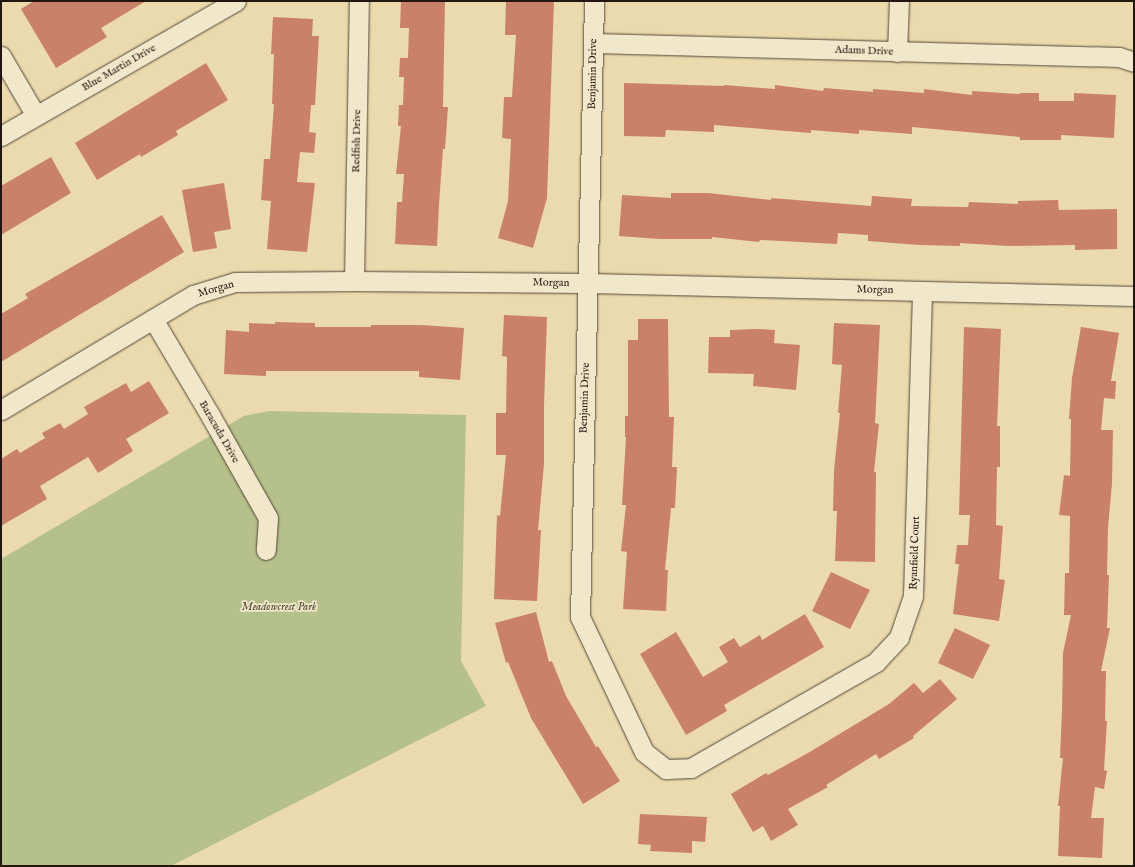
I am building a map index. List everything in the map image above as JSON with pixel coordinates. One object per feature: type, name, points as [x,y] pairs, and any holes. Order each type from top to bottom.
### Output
[{"type":"street","name":"Blue Martin Drive","points":[[1,136],[236,1]]},
{"type":"street","name":"Redfish Drive","points":[[354,280],[359,1]]},
{"type":"street","name":"Benjamin Drive","points":[[594,1],[580,617],[644,752],[666,769]]},
{"type":"street","points":[[897,52],[899,1]]},
{"type":"street","name":"Adams Drive","points":[[594,43],[1119,57],[1134,62]]},
{"type":"street","points":[[1,56],[36,116]]},
{"type":"street","name":"Morgan","points":[[1,410],[193,295],[235,282],[354,280],[588,283],[1134,296]]},
{"type":"street","name":"Ryanfield Court","points":[[666,769],[691,768],[876,662],[899,637],[914,596],[922,291]]},
{"type":"street","name":"Baracuda Drive","points":[[153,320],[210,415],[268,518],[266,550]]},
{"type":"green space","name":"Meadowcrest Park","points":[[269,411],[466,415],[461,661],[486,706],[171,866],[1,866],[1,559],[244,416]]},
{"type":"building","points":[[34,1],[146,1],[101,28],[107,37],[56,68],[21,9]]},
{"type":"building","points":[[401,1],[445,1],[443,107],[448,107],[445,149],[443,149],[437,246],[395,244],[397,202],[402,202],[404,174],[396,174],[401,126],[398,126],[399,105],[403,105],[404,77],[399,77],[400,58],[408,58],[409,28],[400,28]]},
{"type":"building","points":[[506,1],[554,1],[547,198],[533,248],[498,238],[508,201],[511,139],[502,138],[504,97],[512,97],[516,35],[505,35]]},
{"type":"building","points":[[273,17],[313,19],[312,36],[319,36],[315,105],[311,105],[309,132],[316,133],[314,153],[300,152],[297,182],[315,183],[307,252],[267,249],[271,201],[261,200],[264,159],[270,159],[274,104],[272,104],[274,54],[271,54]]},
{"type":"building","points":[[206,63],[228,100],[176,131],[178,135],[141,157],[140,154],[97,180],[75,143]]},
{"type":"building","points":[[624,83],[724,85],[775,89],[775,85],[823,91],[824,88],[873,92],[873,89],[924,93],[924,89],[972,95],[972,91],[1020,94],[1039,93],[1039,101],[1074,101],[1074,93],[1116,95],[1114,138],[1061,135],[1061,140],[1020,140],[1020,137],[912,127],[912,134],[859,130],[859,134],[811,130],[811,133],[714,125],[714,132],[666,130],[665,137],[624,136]]},
{"type":"building","points":[[51,157],[71,193],[1,235],[1,186]]},
{"type":"building","points":[[224,183],[231,229],[214,232],[217,248],[193,252],[182,190]]},
{"type":"building","points":[[671,193],[708,193],[771,200],[771,198],[871,206],[872,196],[912,199],[911,206],[968,207],[969,202],[1018,204],[1018,201],[1058,200],[1059,210],[1117,209],[1117,249],[1075,250],[1075,245],[1009,246],[960,243],[960,246],[919,245],[868,241],[868,235],[838,233],[837,244],[760,240],[759,242],[712,237],[712,239],[660,239],[619,236],[622,195],[671,198]]},
{"type":"building","points":[[162,215],[184,252],[1,362],[1,314],[28,298],[25,294]]},
{"type":"building","points":[[504,315],[547,317],[544,464],[538,530],[541,530],[537,601],[494,599],[497,515],[500,516],[506,455],[496,455],[496,413],[506,413],[507,357],[502,356]]},
{"type":"building","points":[[638,319],[668,319],[669,417],[674,417],[672,467],[677,467],[675,508],[671,508],[665,570],[668,570],[666,611],[623,609],[627,552],[621,551],[626,505],[622,505],[626,437],[625,416],[628,416],[628,340],[638,340]]},
{"type":"building","points":[[275,322],[315,323],[315,327],[422,325],[464,328],[460,380],[419,377],[419,371],[266,371],[266,376],[224,374],[226,330],[249,332],[249,323],[275,324]]},
{"type":"building","points":[[834,323],[880,325],[875,423],[879,424],[874,472],[876,472],[875,562],[835,561],[837,511],[833,511],[834,470],[840,413],[838,413],[842,365],[832,364]]},
{"type":"building","points":[[964,327],[1001,329],[997,426],[1000,426],[1000,467],[997,467],[996,525],[1003,526],[999,579],[1005,580],[999,621],[953,614],[959,564],[955,564],[957,545],[968,545],[970,515],[959,515]]},
{"type":"building","points":[[1081,327],[1119,333],[1111,381],[1116,381],[1115,399],[1104,398],[1101,430],[1113,430],[1107,575],[1109,575],[1107,628],[1110,628],[1101,671],[1106,671],[1105,721],[1107,721],[1104,770],[1107,771],[1104,789],[1095,787],[1091,818],[1104,818],[1102,858],[1058,856],[1060,806],[1058,806],[1063,758],[1060,758],[1063,653],[1071,615],[1064,615],[1065,573],[1069,573],[1070,516],[1059,515],[1064,475],[1070,476],[1071,419],[1069,419],[1072,378]]},
{"type":"building","points":[[730,330],[775,330],[774,343],[800,345],[796,390],[753,386],[754,374],[708,373],[709,337],[730,337]]},
{"type":"building","points":[[149,381],[169,413],[126,439],[133,451],[98,473],[88,457],[40,486],[47,499],[1,526],[1,459],[17,449],[20,453],[45,438],[42,433],[60,423],[64,429],[88,414],[84,407],[126,383],[131,392]]},
{"type":"building","points":[[831,572],[870,590],[850,629],[812,611]]},
{"type":"building","points":[[536,612],[549,662],[552,661],[566,696],[596,747],[598,746],[620,781],[583,804],[531,718],[508,662],[506,663],[495,623]]},
{"type":"building","points":[[805,614],[824,647],[724,705],[727,711],[686,735],[640,654],[676,632],[703,677],[728,662],[719,647],[734,638],[740,647],[760,635],[762,640]]},
{"type":"building","points":[[955,628],[990,645],[973,679],[938,663]]},
{"type":"building","points":[[940,679],[957,699],[913,736],[914,738],[879,759],[876,754],[826,785],[828,787],[788,809],[798,825],[771,841],[763,826],[753,832],[731,794],[766,773],[768,775],[808,753],[889,704],[914,683],[923,693]]},
{"type":"building","points":[[640,814],[707,817],[705,842],[692,841],[692,853],[650,851],[651,845],[638,844]]}]
